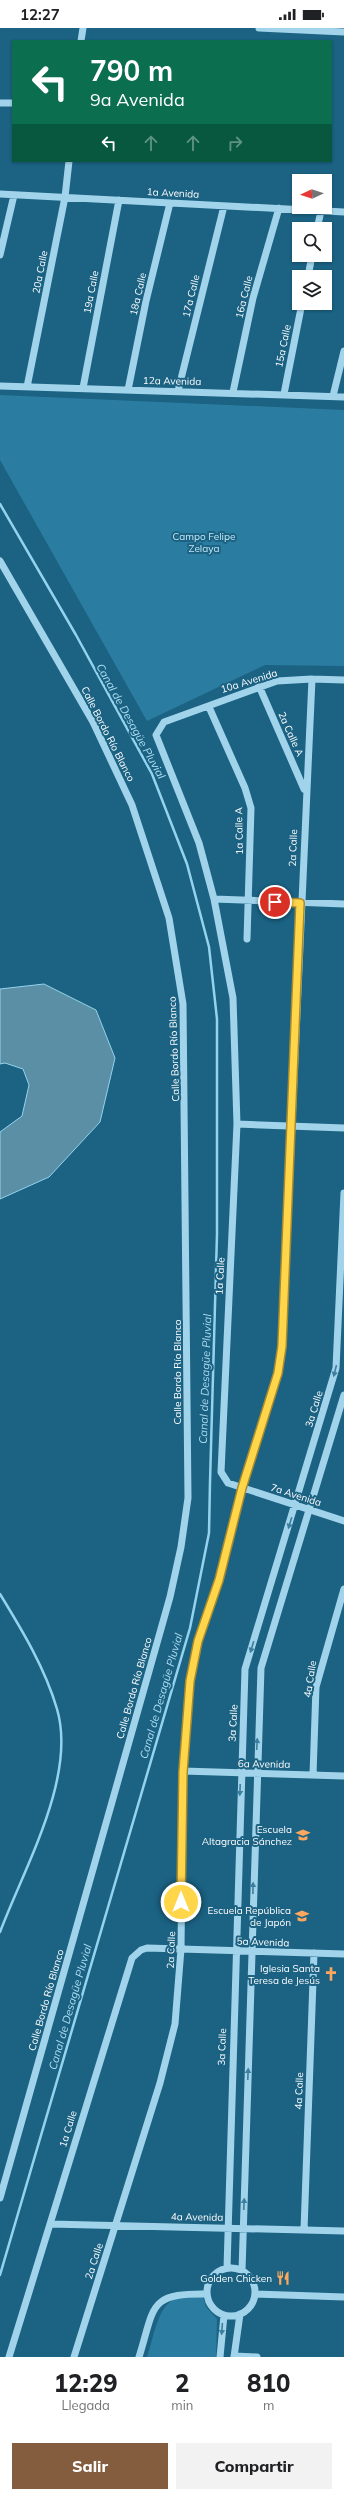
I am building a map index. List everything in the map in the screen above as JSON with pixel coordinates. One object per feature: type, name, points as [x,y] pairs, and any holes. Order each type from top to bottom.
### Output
[{"type":"street","points":[[81,40],[82,28]]},
{"type":"street","points":[[258,28],[344,32]]},
{"type":"street","points":[[0,103],[12,103]]},
{"type":"street","name":"20a Calle","points":[[26,387],[65,197],[69,162]]},
{"type":"street","name":"1a Avenida","points":[[0,194],[292,209]]},
{"type":"street","points":[[0,255],[14,195]]},
{"type":"street","name":"19a Calle","points":[[82,388],[119,200]]},
{"type":"street","name":"18a Calle","points":[[128,390],[146,301],[170,203]]},
{"type":"street","name":"17a Calle","points":[[178,391],[224,206]]},
{"type":"street","name":"16a Calle","points":[[233,392],[253,298],[279,208]]},
{"type":"street","name":"1a Avenida","points":[[332,211],[344,212]]},
{"type":"street","name":"15a Calle","points":[[284,394],[301,310]]},
{"type":"street","points":[[333,396],[344,351]]},
{"type":"street","name":"12a Avenida","points":[[0,386],[344,396]]},
{"type":"street","name":"Calle Bordo Río Blanco","points":[[0,561],[93,722],[132,805],[169,918],[183,1004],[188,1498],[181,1547],[170,1597],[0,2198]]},
{"type":"street","name":"10a Avenida","points":[[214,899],[199,843],[156,735],[164,722],[209,707],[216,702],[259,686],[277,681],[312,679],[344,680]]},
{"type":"street","name":"2a Calle","points":[[74,2357],[116,2226],[173,2037],[181,1949],[183,1772],[190,1681],[198,1641],[219,1580],[242,1488],[278,1373],[282,1346],[305,791],[312,679]]},
{"type":"street","name":"2a Calle A","points":[[259,686],[305,791]]},
{"type":"street","name":"1a Calle A","points":[[209,707],[245,788],[250,808],[247,939]]},
{"type":"street","points":[[214,899],[344,904]]},
{"type":"street","name":"1a Calle","points":[[214,899],[233,998],[236,1124],[221,1472],[228,1483],[242,1488]]},
{"type":"street","points":[[236,1124],[344,1128]]},
{"type":"street","name":"3a Calle","points":[[227,2268],[240,1774],[245,1669],[336,1368],[344,1193]]},
{"type":"street","points":[[242,2271],[256,1774],[261,1668],[344,1396]]},
{"type":"street","name":"7a Avenida","points":[[242,1488],[344,1521]]},
{"type":"street","name":"4a Calle","points":[[313,1775],[316,1687],[321,1665],[344,1589]]},
{"type":"street","name":"6a Avenida","points":[[183,1772],[344,1776]]},
{"type":"street","name":"1a Calle","points":[[9,2357],[128,1965],[141,1950],[181,1949]]},
{"type":"street","name":"5a Avenida","points":[[181,1949],[344,1954]]},
{"type":"street","name":"4a Calle","points":[[304,2230],[314,1953]]},
{"type":"street","name":"4a Avenida","points":[[50,2224],[344,2231]]},
{"type":"street","points":[[227,2268],[242,2271],[252,2280],[255,2294],[250,2306],[240,2314],[224,2315],[213,2307],[207,2294],[208,2286],[215,2275],[227,2268]]},
{"type":"street","points":[[139,2357],[159,2302],[169,2296],[181,2294],[207,2294]]},
{"type":"street","points":[[255,2294],[344,2297]]},
{"type":"street","points":[[240,2314],[234,2357],[256,2357]]},
{"type":"street","points":[[220,2357],[224,2315]]},
{"type":"green space","name":"Campo Felipe Zelaya","points":[[0,395],[344,410],[344,666],[265,665],[147,721],[0,460]]},
{"type":"green space","points":[[179,2297],[203,2297],[206,2307],[217,2319],[216,2357],[147,2357],[154,2331],[161,2314],[166,2306]]},
{"type":"shaded area","points":[[44,984],[96,1010],[115,1058],[100,1122],[49,1177],[0,1199],[0,1132],[22,1116],[29,1085],[23,1069],[5,1063],[0,1064],[0,989]]},
{"type":"waterway","name":"Canal de Desagüe Pluvial","points":[[0,504],[76,635],[152,774],[187,864],[209,947],[217,1019],[217,1234],[209,1533],[190,1628],[0,2275]]},
{"type":"waterway","points":[[0,1594],[25,1635],[46,1679],[57,1709],[61,1735],[60,1764],[54,1793],[34,1851],[0,1932]]},
{"type":"place","name":"Escuela Altagracia Sánchez","points":[[303,1835]]},
{"type":"place","name":"Escuela República de Japón","points":[[302,1916]]},
{"type":"place","name":"Iglesia Santa Teresa de Jesús","points":[[331,1974]]},
{"type":"place","name":"Golden Chicken","points":[[283,2278]]},
{"type":"route","points":[[181,1902],[183,1772],[190,1681],[198,1641],[219,1580],[242,1488],[278,1373],[282,1346],[300,903],[275,902]]}]
